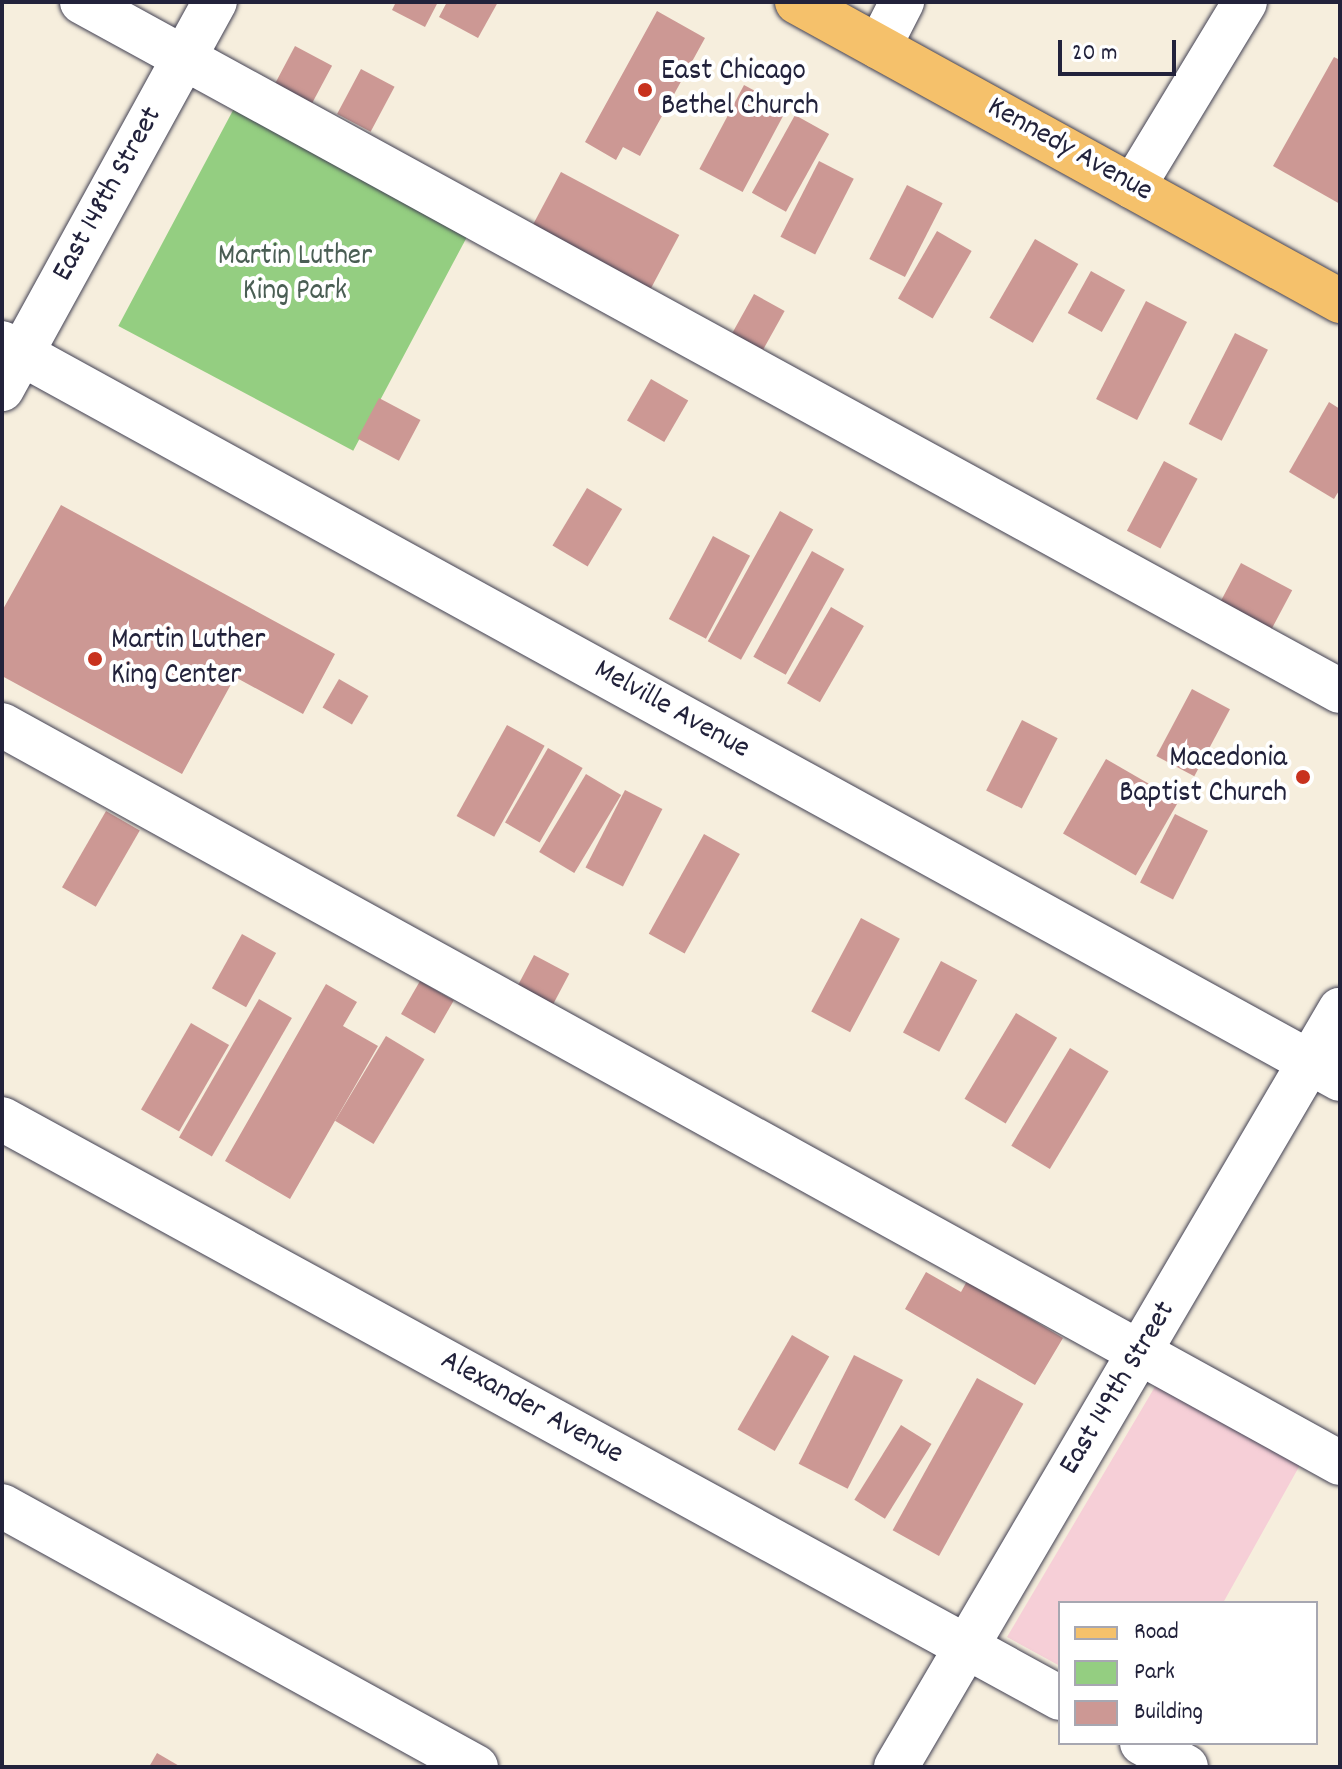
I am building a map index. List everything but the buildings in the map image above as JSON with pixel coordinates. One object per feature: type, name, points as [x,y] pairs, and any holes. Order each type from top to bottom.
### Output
[{"type":"main road","name":"Kennedy Avenue","points":[[797,2],[1340,301]]},
{"type":"street","points":[[82,2],[1340,691]]},
{"type":"street","name":"East 148th Street","points":[[8,362],[215,2]]},
{"type":"street","points":[[879,47],[902,2]]},
{"type":"street","points":[[1133,187],[1245,2]]},
{"type":"street","name":"Melville Avenue","points":[[8,362],[1325,1071]]},
{"type":"street","points":[[2,725],[1340,1463]]},
{"type":"street","name":"East 149th Street","points":[[896,1767],[1139,1354],[1325,1071],[1340,1010]]},
{"type":"street","name":"Alexander Avenue","points":[[2,1119],[1058,1697]]},
{"type":"street","points":[[2,1506],[476,1767]]},
{"type":"street","points":[[1146,1745],[1186,1767]]},
{"type":"shaded area","points":[[1166,1368],[1310,1447],[1224,1601],[1058,1601],[1058,1665],[1007,1637]]},
{"type":"green space","name":"Martin Luther King Park","points":[[239,99],[474,224],[353,451],[118,326]]},
{"type":"place","name":"East Chicago Bethel Church","points":[[645,90]]},
{"type":"place","name":"Martin Luther King Center","points":[[95,659]]},
{"type":"place","name":"Macedonia Baptist Church","points":[[1303,777]]}]
